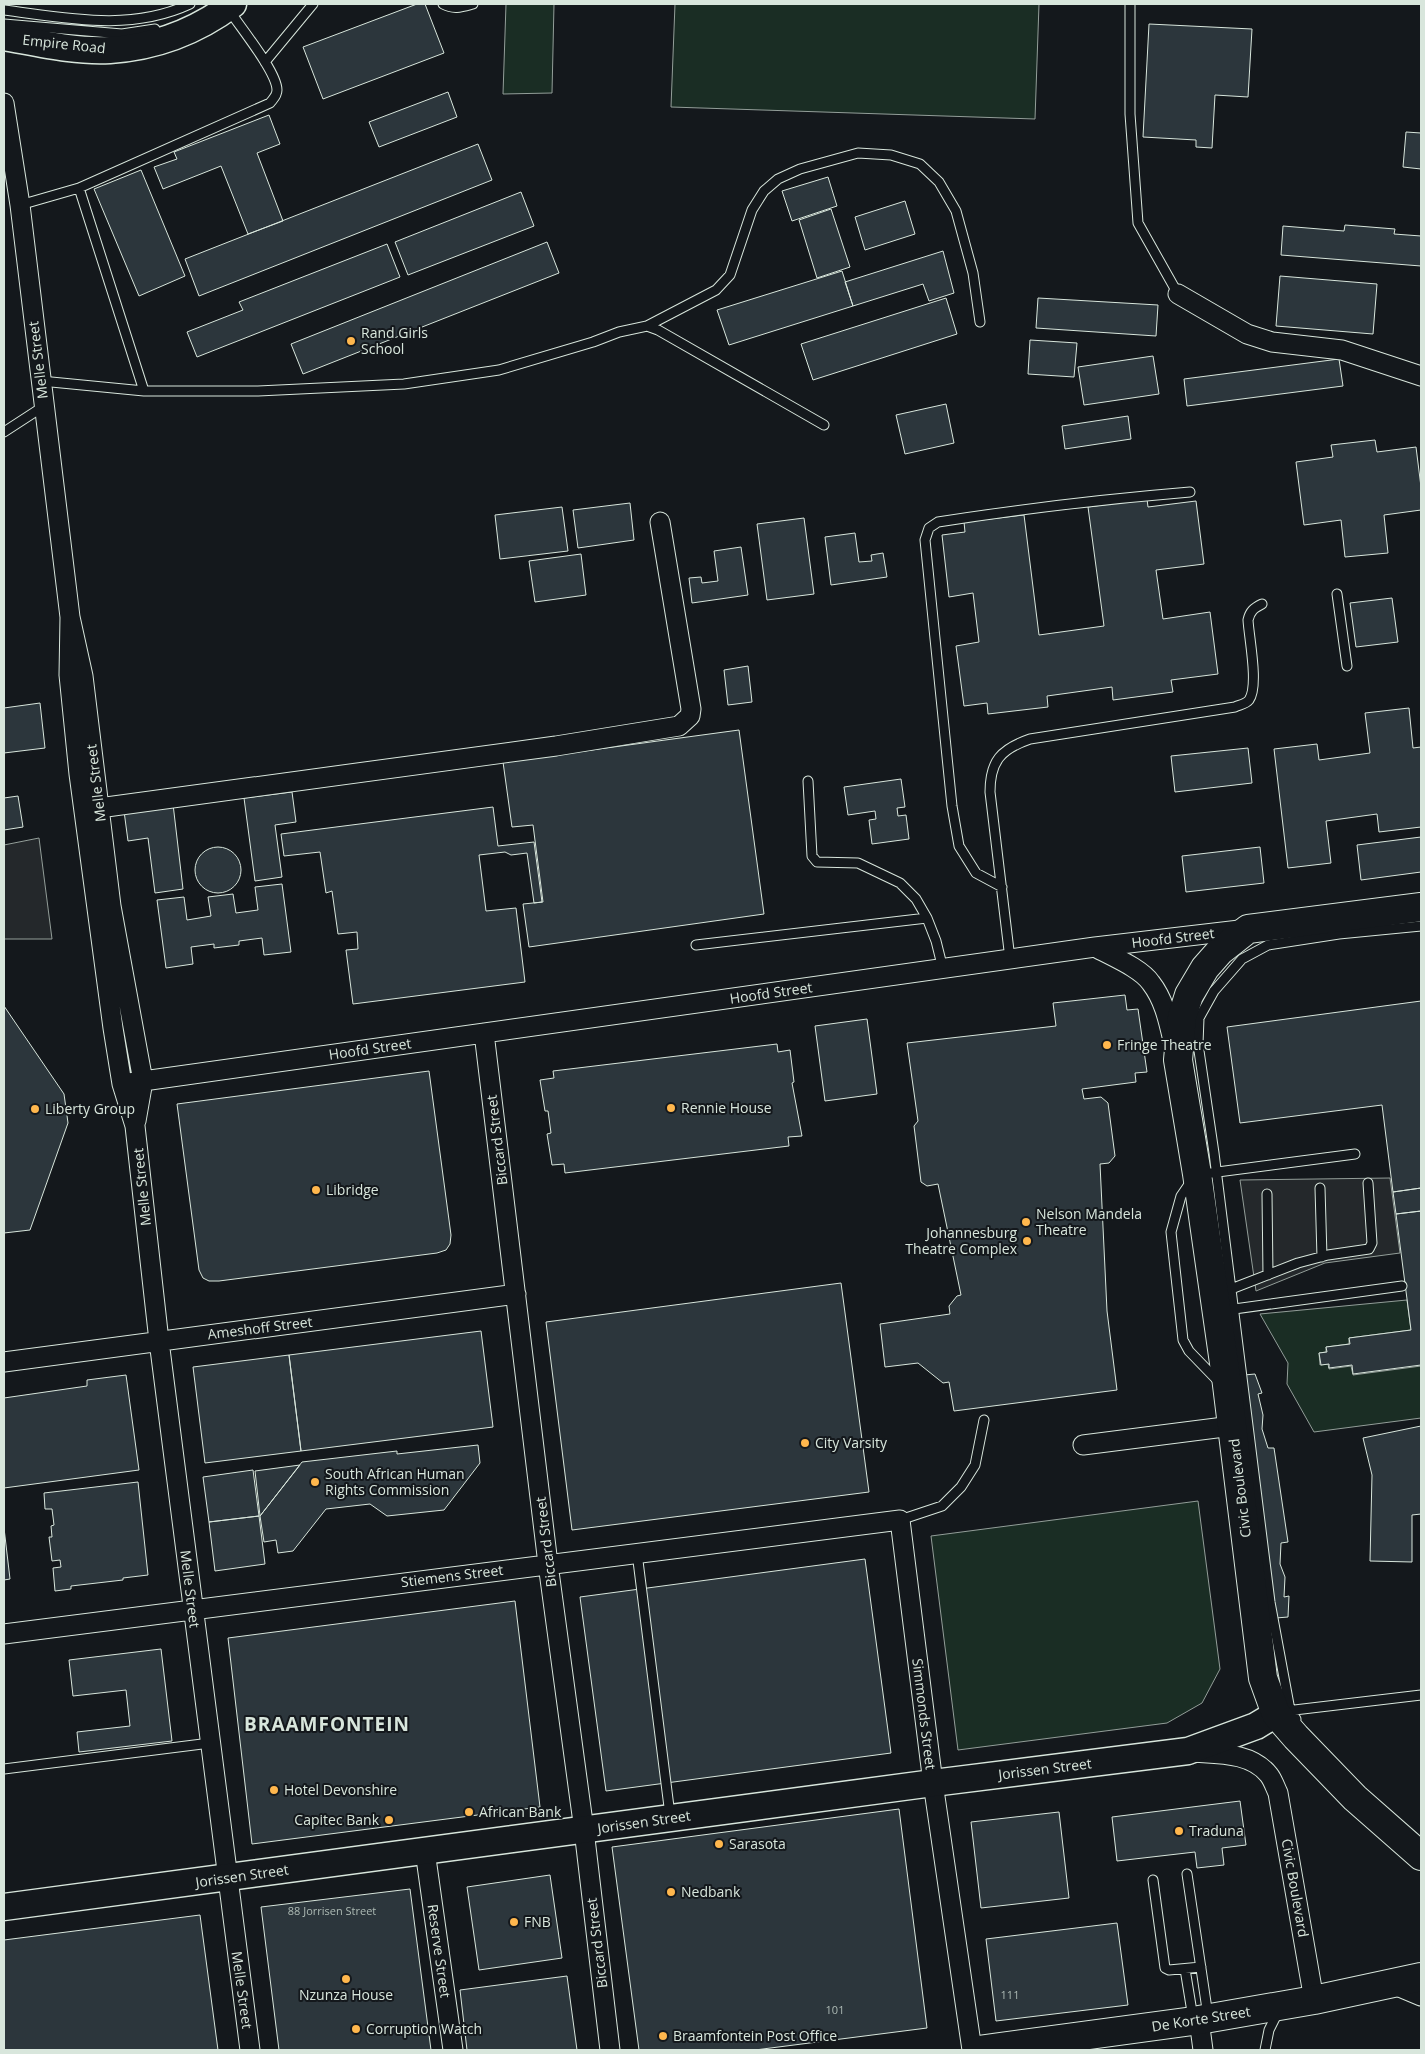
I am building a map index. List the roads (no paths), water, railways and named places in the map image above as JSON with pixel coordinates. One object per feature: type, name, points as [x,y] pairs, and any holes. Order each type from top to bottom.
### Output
[{"type":"main road","name":"Empire Road","points":[[4,37],[65,47],[109,50],[145,46],[199,27],[230,6]]},
{"type":"main road","name":"Hoofd Street","points":[[1248,929],[1421,907]]},
{"type":"main road","name":"Civic Boulevard","points":[[1248,929],[1220,951],[1210,962],[1189,994],[1182,1017],[1178,1060],[1207,1173],[1224,1302],[1228,1391],[1263,1678],[1293,1720],[1296,1737],[1355,1798],[1421,1856]]},
{"type":"main road","name":"Jorissen Street","points":[[4,1908],[933,1783],[1188,1751],[1256,1726],[1293,1720]]},
{"type":"main road","name":"De Korte Street","points":[[978,2050],[1200,2020],[1314,2000],[1421,1977]]},
{"type":"main road","points":[[1055,2050],[1090,2036]]},
{"type":"street","name":"Melle Street","points":[[4,103],[20,205],[70,617],[83,676],[111,906],[143,1081],[135,1126]]},
{"type":"street","points":[[1178,294],[1247,334],[1272,342],[1342,350],[1421,376]]},
{"type":"street","points":[[99,808],[556,746],[679,726],[690,716],[691,709],[660,522]]},
{"type":"street","name":"Melle Street","points":[[70,617],[69,675],[78,764],[113,1028],[122,1084],[135,1126],[159,1341],[250,2050]]},
{"type":"street","name":"Hoofd Street","points":[[122,1084],[1095,947],[1248,929]]},
{"type":"street","name":"Civic Boulevard","points":[[1095,947],[1151,982],[1165,1009],[1178,1060]]},
{"type":"street","name":"Biccard Street","points":[[484,1033],[548,1564],[584,1830],[610,2050]]},
{"type":"street","name":"Ameshoff Street","points":[[4,1362],[516,1294]]},
{"type":"street","points":[[1083,1445],[1232,1426]]},
{"type":"street","name":"Stiemens Street","points":[[4,1634],[900,1520]]},
{"type":"street","name":"Simmonds Street","points":[[900,1520],[933,1783],[972,2050]]},
{"type":"street","name":"Civic Boulevard","points":[[1188,1751],[1235,1755],[1256,1762],[1269,1775],[1278,1793],[1314,2000]]},
{"type":"street","name":"Reserve Street","points":[[425,1851],[453,2050]]},
{"type":"street","points":[[1389,1983],[1421,1996]]},
{"type":"street","points":[[1200,2020],[1203,2050]]},
{"type":"lane","points":[[4,10],[118,22],[142,20],[162,15],[190,4]]},
{"type":"lane","points":[[265,62],[313,4]]},
{"type":"lane","points":[[443,4],[450,8],[462,8],[473,4]]},
{"type":"lane","points":[[1130,4],[1130,114],[1138,223],[1178,294]]},
{"type":"lane","points":[[20,205],[79,188],[270,103],[275,97],[277,90],[276,81],[230,6]]},
{"type":"lane","points":[[4,24],[122,34],[160,28]]},
{"type":"lane","points":[[40,381],[144,392],[258,392],[404,384],[499,370],[593,342],[619,332],[646,326],[716,290],[730,275],[752,210],[764,191],[778,179],[809,167],[858,153],[891,155],[920,164],[939,182],[956,211],[973,273],[980,322]]},
{"type":"lane","points":[[79,188],[144,392]]},
{"type":"lane","points":[[646,326],[658,330],[727,368],[824,425]]},
{"type":"lane","points":[[4,432],[44,406]]},
{"type":"lane","points":[[1002,887],[976,873],[959,846],[952,806],[924,540],[929,528],[938,522],[1005,511],[1107,499],[1190,492]]},
{"type":"lane","points":[[1337,594],[1347,666]]},
{"type":"lane","points":[[1010,959],[990,792],[990,776],[997,760],[1018,743],[1030,739],[1235,707],[1245,703],[1249,700],[1253,685],[1248,620],[1254,608],[1262,604]]},
{"type":"lane","points":[[808,781],[812,856],[817,862],[858,863],[900,883],[916,899],[927,918],[936,941],[943,968]]},
{"type":"lane","points":[[696,945],[927,918]]},
{"type":"lane","points":[[1207,1173],[1198,1044],[1200,1018],[1214,991],[1242,959],[1268,945],[1339,934],[1421,926]]},
{"type":"lane","points":[[1228,1391],[1189,1351],[1183,1340],[1170,1232],[1181,1196],[1207,1173],[1355,1154]]},
{"type":"lane","points":[[1224,1302],[1268,1275],[1298,1263],[1322,1257],[1363,1251],[1371,1247],[1368,1183]]},
{"type":"lane","points":[[1320,1188],[1322,1257]]},
{"type":"lane","points":[[1267,1194],[1268,1275]]},
{"type":"lane","points":[[1224,1302],[1402,1286]]},
{"type":"lane","points":[[1224,1302],[1270,1602],[1293,1720],[1318,1751],[1361,1790]]},
{"type":"lane","points":[[900,1520],[942,1506],[961,1487],[975,1465],[984,1420]]},
{"type":"lane","points":[[637,1553],[671,1819]]},
{"type":"lane","points":[[1293,1720],[1421,1695]]},
{"type":"lane","points":[[4,1769],[210,1743]]},
{"type":"lane","points":[[1375,1802],[1421,1844]]},
{"type":"lane","points":[[1187,1874],[1201,1967],[1200,2020]]},
{"type":"lane","points":[[1153,1880],[1164,1964],[1169,1970],[1201,1967]]},
{"type":"lane","points":[[1186,1969],[1200,2020]]},
{"type":"lane","points":[[1264,2050],[1269,2030],[1281,2006]]},
{"type":"place","name":"Rand Girls School","points":[[351,341]]},
{"type":"place","name":"Fringe Theatre","points":[[1107,1045]]},
{"type":"place","name":"Rennie House","points":[[671,1108]]},
{"type":"place","name":"Liberty Group","points":[[35,1109]]},
{"type":"place","name":"Libridge","points":[[316,1190]]},
{"type":"place","name":"Nelson Mandela Theatre","points":[[1026,1222]]},
{"type":"place","name":"Johannesburg Theatre Complex","points":[[1027,1241]]},
{"type":"place","name":"City Varsity","points":[[805,1443]]},
{"type":"place","name":"South African Human Rights Commission","points":[[315,1482]]},
{"type":"place","name":"Hotel Devonshire","points":[[274,1790]]},
{"type":"place","name":"African Bank","points":[[469,1812]]},
{"type":"place","name":"Capitec Bank","points":[[389,1820]]},
{"type":"place","name":"Traduna","points":[[1179,1831]]},
{"type":"place","name":"Sarasota","points":[[719,1844]]},
{"type":"place","name":"Nedbank","points":[[671,1892]]},
{"type":"place","name":"FNB","points":[[514,1922]]},
{"type":"place","name":"Nzunza House","points":[[346,1979]]},
{"type":"place","name":"Corruption Watch","points":[[356,2029]]},
{"type":"place","name":"Braamfontein Post Office","points":[[663,2036]]},
{"type":"district","name":"BRAAMFONTEIN","points":[[327,1724]]}]
